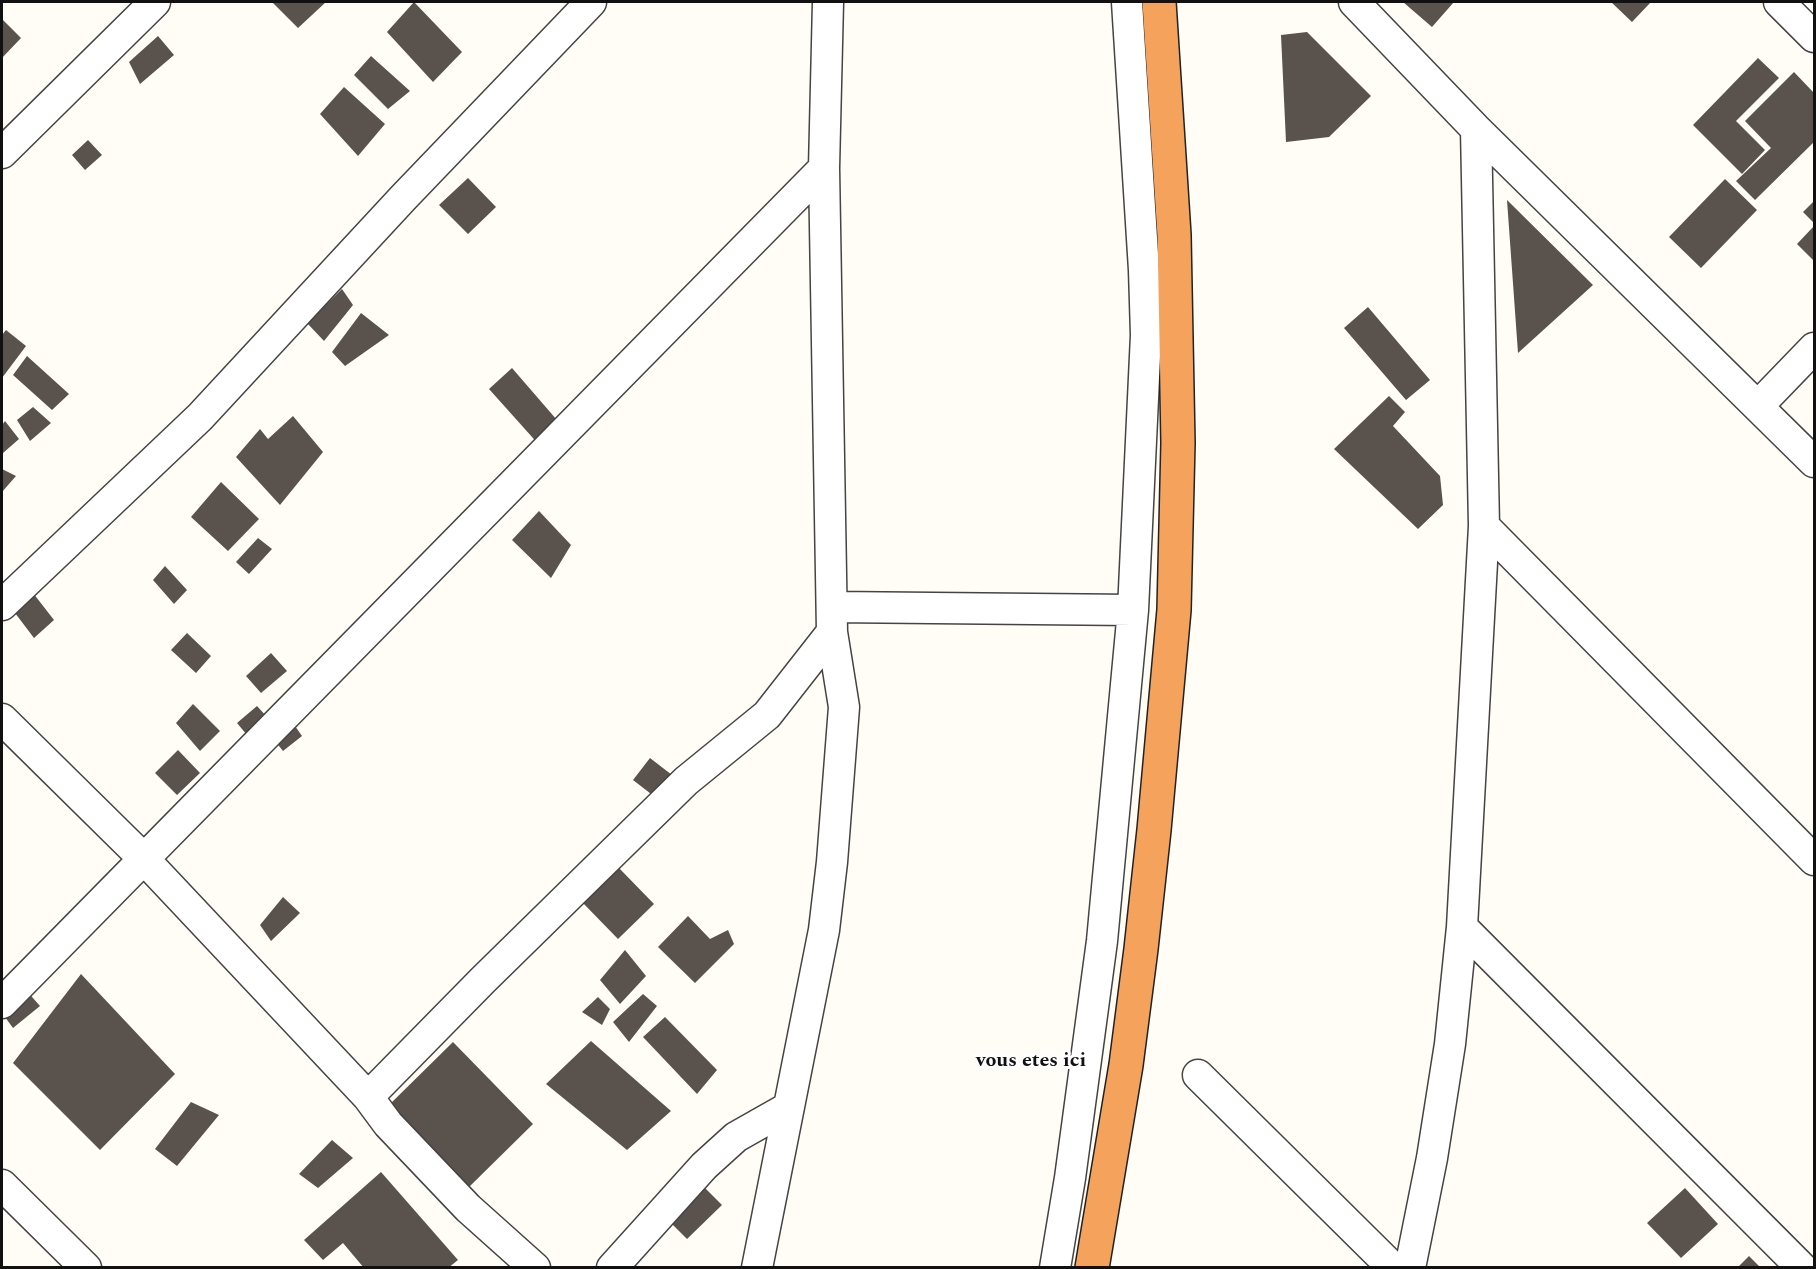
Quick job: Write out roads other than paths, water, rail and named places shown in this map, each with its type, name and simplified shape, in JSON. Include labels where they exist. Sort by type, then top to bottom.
[{"type":"highway","points":[[1092,1268],[1126,1065],[1141,949],[1174,610],[1178,443],[1174,235],[1159,2]]},
{"type":"street","points":[[2,153],[155,2]]},
{"type":"street","points":[[2,605],[200,417],[403,198],[591,2]]},
{"type":"street","points":[[757,1268],[824,930],[832,862],[844,707],[833,620],[824,168],[828,2]]},
{"type":"street","points":[[1055,1268],[1070,1178],[1101,941],[1133,610],[1146,335],[1127,2]]},
{"type":"street","points":[[1354,2],[1476,129],[1815,462]]},
{"type":"street","points":[[1779,2],[1815,37]]},
{"type":"street","points":[[1410,1268],[1432,1158],[1450,1044],[1461,927],[1484,526],[1476,129]]},
{"type":"street","points":[[2,1003],[824,168]]},
{"type":"street","points":[[1758,406],[1815,348]]},
{"type":"street","points":[[1484,526],[1815,860]]},
{"type":"street","points":[[833,620],[1133,610]]},
{"type":"street","points":[[368,1097],[483,980],[686,781],[767,715],[833,620]]},
{"type":"street","points":[[2,719],[143,858],[368,1097],[388,1124],[468,1208],[535,1268]]},
{"type":"street","points":[[1461,927],[1802,1268]]},
{"type":"street","points":[[1198,1076],[1393,1268]]},
{"type":"street","points":[[612,1268],[712,1159],[736,1137],[789,1107]]},
{"type":"street","points":[[2,1185],[86,1268]]},
{"type":"district","name":"vous etes ici","points":[[1031,1062]]}]
